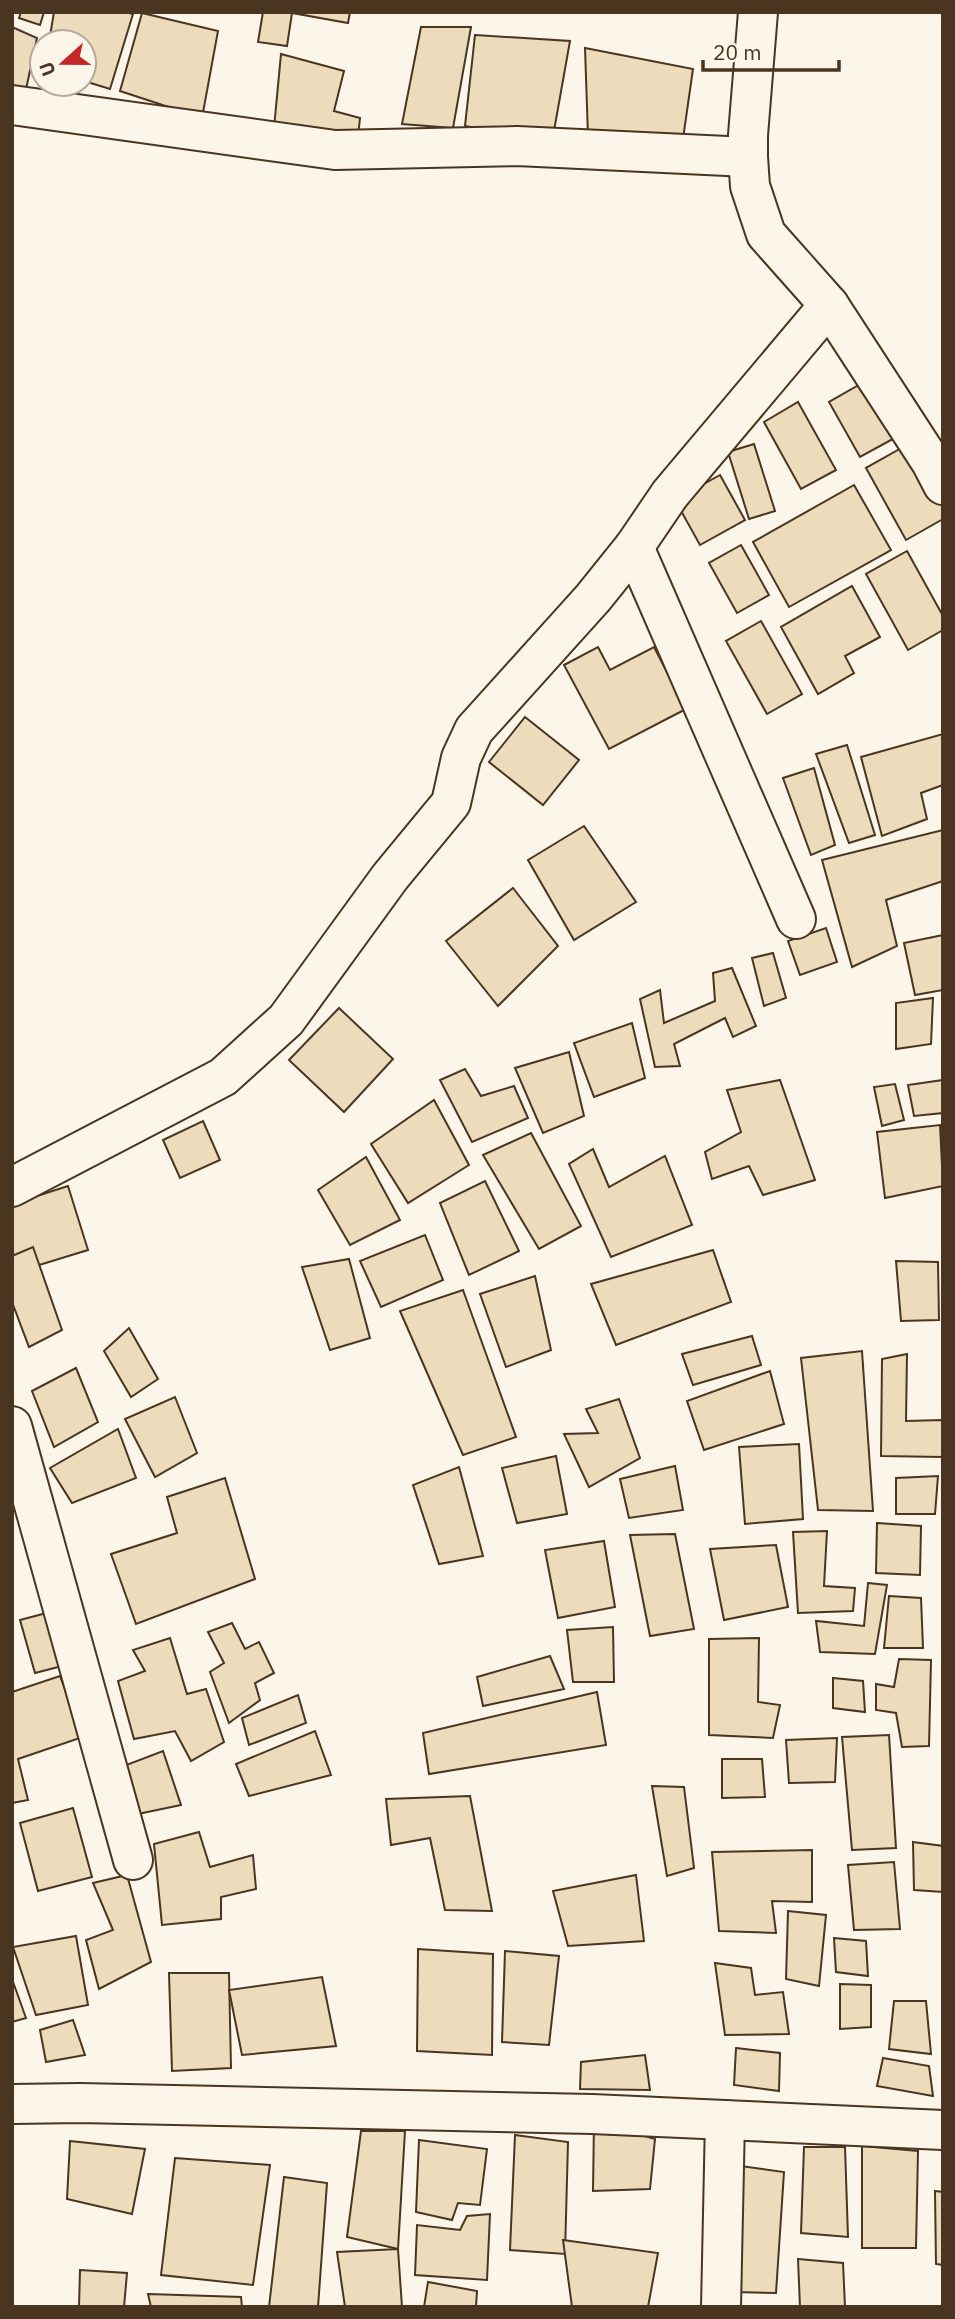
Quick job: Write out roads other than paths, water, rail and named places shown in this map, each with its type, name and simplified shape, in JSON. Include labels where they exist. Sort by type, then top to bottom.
[{"type":"street","points":[[758,12],[748,157],[750,186],[766,234],[829,305],[939,468]]},
{"type":"street","points":[[12,105],[335,150],[517,146],[748,157]]},
{"type":"street","points":[[12,1187],[223,1077],[286,1020],[390,877],[451,803],[461,758],[474,730],[593,598],[634,547],[670,494],[829,305]]},
{"type":"street","points":[[634,547],[796,919]]},
{"type":"street","points":[[12,1426],[133,1860]]},
{"type":"street","points":[[12,2104],[453,2111],[943,2130]]},
{"type":"street","points":[[721,2307],[725,2120]]}]
